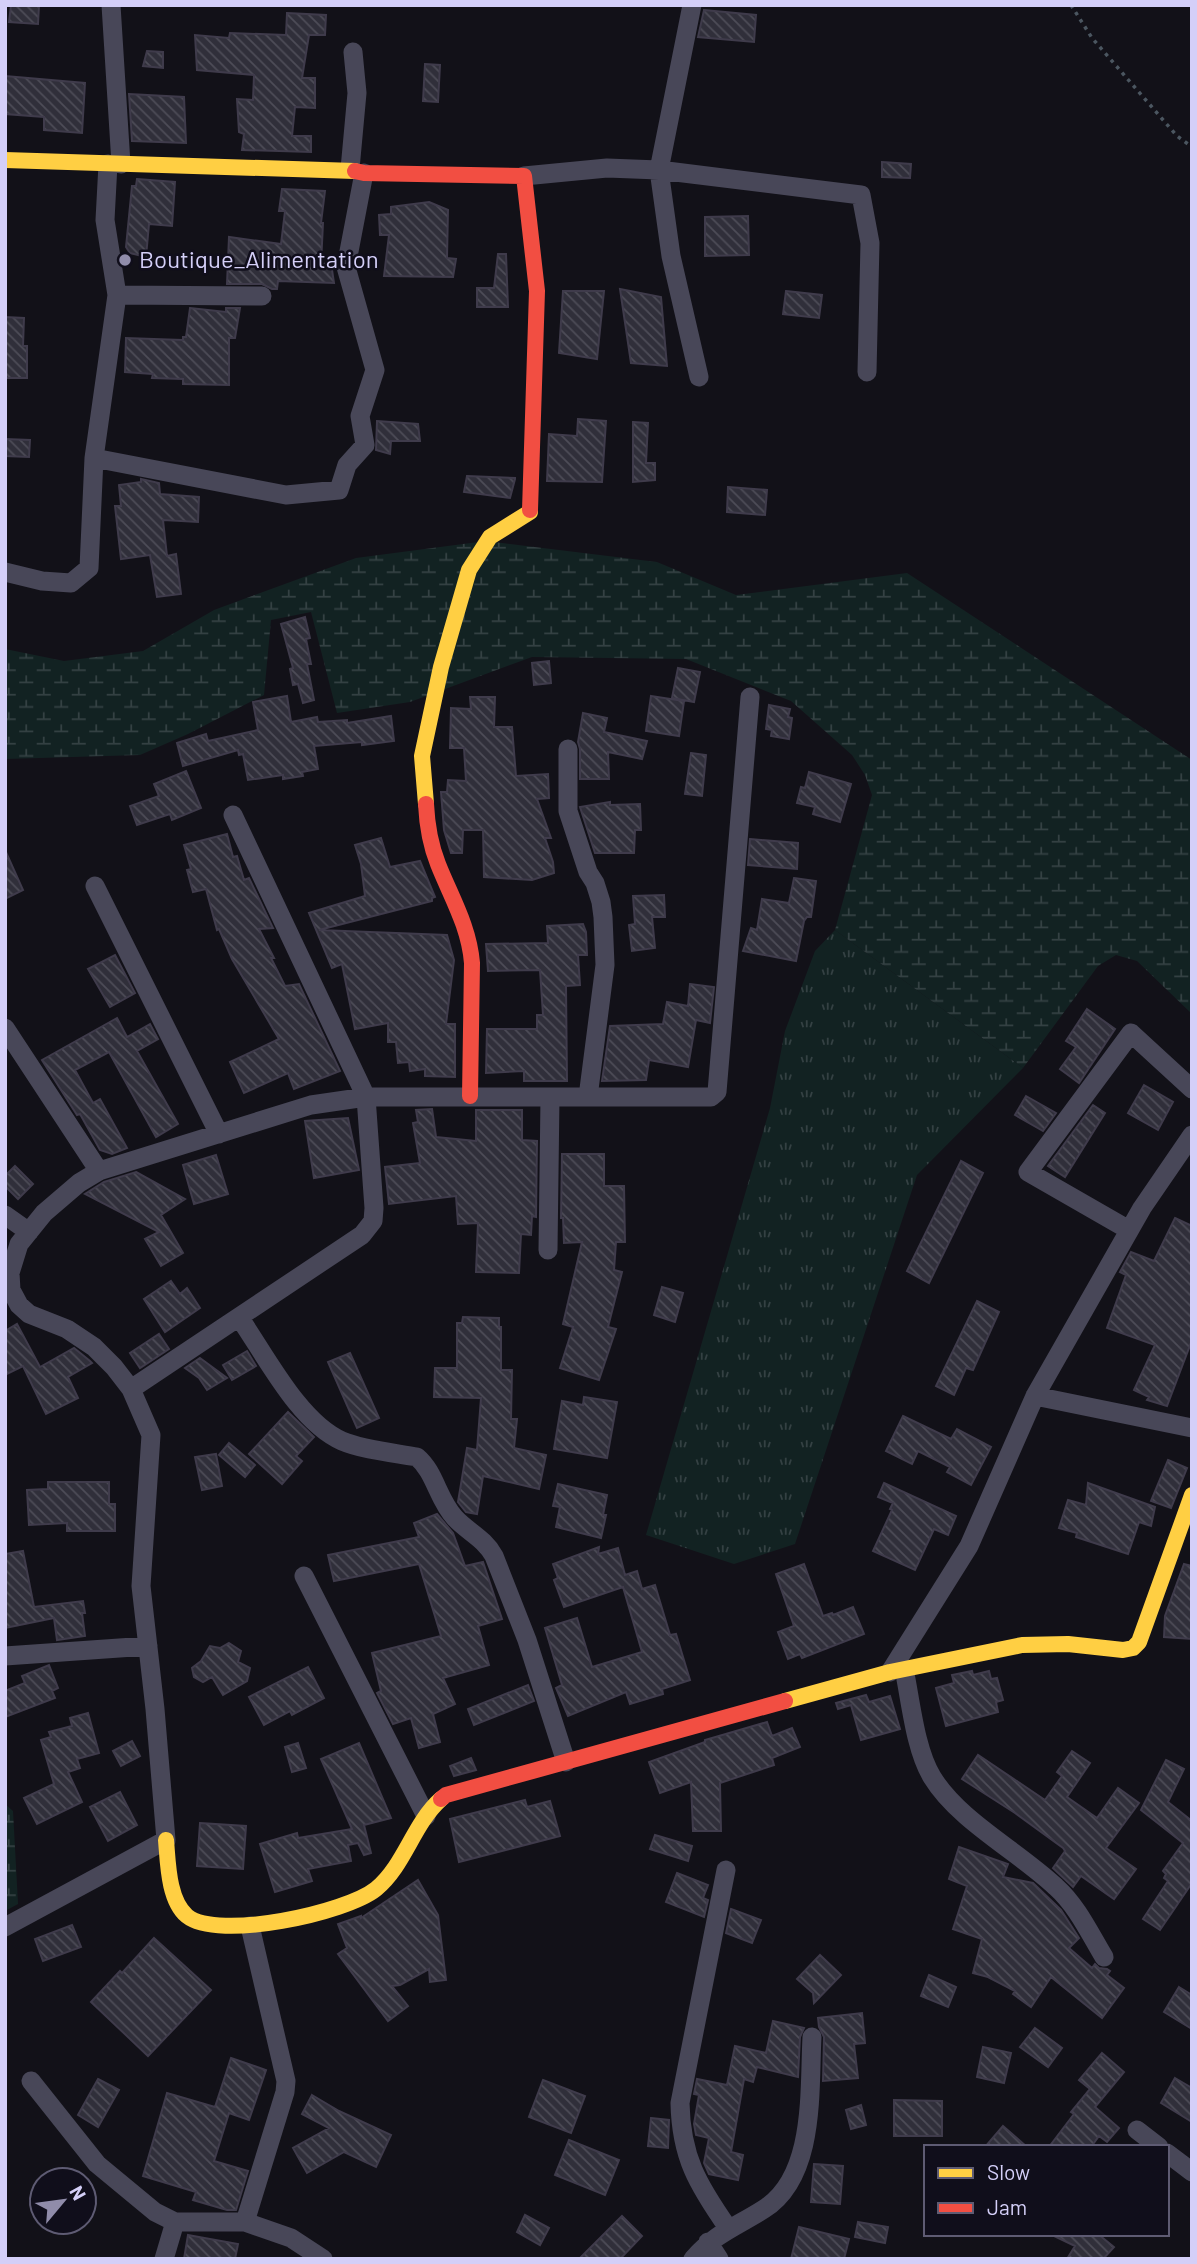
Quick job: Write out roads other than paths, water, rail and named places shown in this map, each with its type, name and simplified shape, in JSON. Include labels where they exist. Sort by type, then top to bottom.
[{"type":"street","points":[[5,572],[42,581],[71,583],[89,568],[94,458],[117,295],[104,220],[114,164],[111,5]]},
{"type":"street","points":[[692,5],[659,170],[671,256],[699,377]]},
{"type":"street","points":[[94,458],[286,495],[339,490],[347,465],[365,445],[359,416],[374,370],[346,267],[357,171],[357,93],[353,52]]},
{"type":"street","points":[[5,160],[524,176],[607,168],[659,170],[862,195],[870,243],[867,372]]},
{"type":"street","points":[[470,1097],[470,942],[428,833],[422,756],[441,667],[469,570],[490,537],[530,512],[537,291],[524,176]]},
{"type":"street","points":[[117,295],[262,296]]},
{"type":"street","points":[[750,697],[717,1092],[711,1097],[366,1097],[311,1105],[99,1171],[79,1183],[44,1213],[19,1244],[10,1273],[11,1290],[19,1305],[29,1314],[67,1329],[94,1346],[131,1389],[151,1435],[141,1586],[168,1869],[179,1907],[188,1918],[201,1923],[250,1926],[303,1916],[358,1900],[379,1886],[395,1869],[426,1816],[446,1795],[897,1670],[1022,1645],[1068,1644],[1122,1650],[1133,1648],[1139,1642],[1192,1495]]},
{"type":"street","points":[[568,749],[568,811],[588,872],[595,883],[604,917],[605,965],[588,1097]]},
{"type":"street","points":[[131,1389],[362,1235],[370,1227],[374,1208],[366,1097],[233,815]]},
{"type":"street","points":[[96,886],[219,1134]]},
{"type":"street","points":[[5,1028],[99,1171]]},
{"type":"street","points":[[1129,1230],[1028,1172],[1131,1033],[1192,1089]]},
{"type":"street","points":[[548,1250],[550,1097]]},
{"type":"street","points":[[1104,1957],[1076,1909],[1056,1887],[948,1800],[930,1774],[897,1670],[969,1546],[1035,1396],[1129,1230],[1192,1135]]},
{"type":"street","points":[[5,1215],[29,1232]]},
{"type":"street","points":[[239,1317],[305,1414],[325,1432],[345,1443],[417,1457],[424,1463],[444,1503],[455,1518],[487,1544],[527,1640],[566,1762]]},
{"type":"street","points":[[1035,1396],[1192,1428]]},
{"type":"street","points":[[304,1577],[426,1816]]},
{"type":"street","points":[[5,1656],[148,1646]]},
{"type":"street","points":[[5,1927],[166,1840]]},
{"type":"street","points":[[726,1870],[680,2103],[681,2132],[688,2160],[706,2196],[728,2228]]},
{"type":"street","points":[[245,2222],[285,2092],[286,2081],[250,1926]]},
{"type":"street","points":[[693,2259],[708,2242],[765,2208],[781,2195],[797,2167],[807,2132],[812,2037]]},
{"type":"street","points":[[31,2081],[97,2164],[155,2212],[175,2222],[245,2222],[290,2238],[323,2259]]},
{"type":"street","points":[[1136,2130],[1156,2145]]},
{"type":"street","points":[[1169,2155],[1192,2172]]},
{"type":"street","points":[[164,2259],[175,2222]]},
{"type":"street","points":[[708,2242],[719,2259]]},
{"type":"place","name":"Boutique_Alimentation","points":[[125,260]]}]
